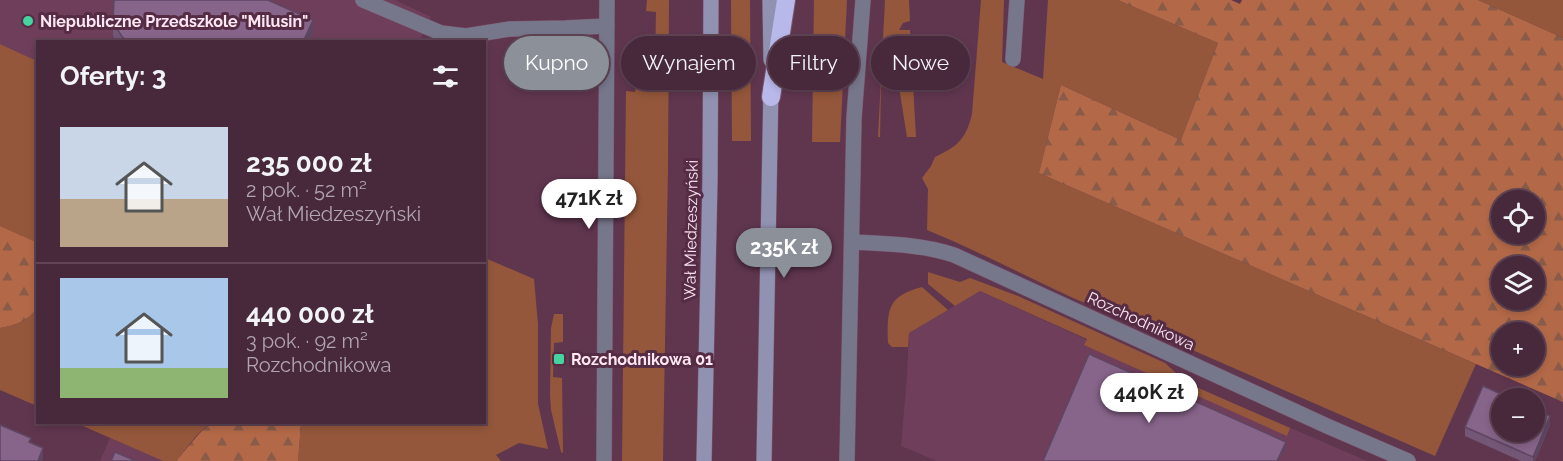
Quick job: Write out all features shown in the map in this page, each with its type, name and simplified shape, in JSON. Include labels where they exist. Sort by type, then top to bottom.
[{"type":"highway","points":[[771,97],[786,0]]},
{"type":"main road","name":"Wał Miedzeszyński","points":[[705,461],[711,0]]},
{"type":"main road","points":[[765,461],[771,97],[770,0]]},
{"type":"street","points":[[363,0],[441,33],[466,36],[510,29],[607,26]]},
{"type":"street","points":[[604,461],[607,0]]},
{"type":"street","points":[[847,461],[854,118],[863,0]]},
{"type":"street","points":[[1013,59],[1017,0]]},
{"type":"street","name":"Rozchodnikowa","points":[[852,242],[917,246],[954,255],[1408,461]]},
{"type":"shaded area","points":[[0,0],[395,0],[431,17],[420,40],[36,40],[36,61],[0,44]]},
{"type":"shaded area","points":[[647,0],[669,0],[669,36],[656,36],[656,12],[646,11]]},
{"type":"shaded area","points":[[731,0],[750,0],[750,36],[731,36]]},
{"type":"shaded area","points":[[814,0],[847,0],[845,36],[813,36]]},
{"type":"shaded area","points":[[885,0],[909,0],[910,21],[903,23],[899,30],[910,30],[910,36],[883,36]]},
{"type":"shaded area","points":[[981,0],[1004,0],[1002,62],[1043,79],[1048,0],[1118,0],[1218,43],[1181,140],[1061,85],[1039,173],[1476,364],[1435,456],[1071,297],[927,230],[928,189],[922,178],[935,157],[950,149],[964,136],[972,114]]},
{"type":"shaded area","points":[[1478,0],[1563,0],[1563,38]]},
{"type":"shaded area","points":[[0,44],[36,61],[36,243],[0,226]]},
{"type":"shaded area","points":[[635,90],[668,90],[663,461],[622,461],[626,91],[635,92]]},
{"type":"shaded area","points":[[732,90],[751,90],[751,141],[732,141]]},
{"type":"shaded area","points":[[813,90],[843,90],[840,142],[812,142]]},
{"type":"shaded area","points":[[880,90],[881,90],[880,137],[878,137]]},
{"type":"shaded area","points":[[899,90],[913,90],[916,137],[907,137]]},
{"type":"shaded area","points":[[486,258],[534,279],[538,324],[538,404],[548,449],[519,443],[496,455],[501,461],[298,461],[301,424],[486,424]]},
{"type":"shaded area","points":[[928,272],[960,282],[970,278],[1018,296],[1165,363],[1187,383],[1290,428],[1287,436],[1084,345],[1087,339],[980,291],[955,306],[928,284]]},
{"type":"shaded area","points":[[922,287],[948,310],[909,333],[908,347],[892,347],[888,343],[888,322],[892,306],[902,295]]},
{"type":"shaded area","points":[[980,291],[1087,340],[1367,461],[937,461],[901,446],[909,333]]},
{"type":"shaded area","points":[[36,309],[36,406],[0,390],[0,328],[21,322]]},
{"type":"shaded area","points":[[554,314],[563,314],[563,342],[554,343],[553,377],[562,378],[563,453],[551,410],[550,395],[551,328]]},
{"type":"shaded area","points":[[78,424],[209,424],[176,461],[163,461]]},
{"type":"shaded area","points":[[110,438],[163,461],[100,461]]},
{"type":"green space","points":[[1118,0],[1231,0],[1240,4],[1242,0],[1478,0],[1563,38],[1563,402],[1545,394],[1545,388],[1531,388],[1504,376],[1545,376],[1545,322],[1491,322],[1491,371],[1039,173],[1061,85],[1181,140],[1218,43]]},
{"type":"green space","points":[[0,226],[36,242],[36,309],[21,322],[0,328]]},
{"type":"green space","points":[[209,424],[301,424],[298,461],[176,461]]},
{"type":"building","points":[[114,0],[268,0],[313,20],[304,40],[128,40],[123,38],[113,23]]},
{"type":"building","points":[[1089,354],[1286,442],[1277,461],[1043,461]]},
{"type":"building","points":[[1483,386],[1491,390],[1491,438],[1465,427]]},
{"type":"building","points":[[1545,414],[1550,416],[1545,428]]},
{"type":"building","points":[[0,425],[31,438],[29,442],[43,448],[38,461],[0,461]]},
{"type":"building","points":[[1499,442],[1539,442],[1533,457]]},
{"type":"building","points":[[115,452],[136,461],[111,461]]},
{"type":"place","name":"Niepubliczne Przedszkole \"Milusin\"","points":[[28,21]]},
{"type":"place","name":"Rozchodnikowa 01","points":[[559,359]]}]
